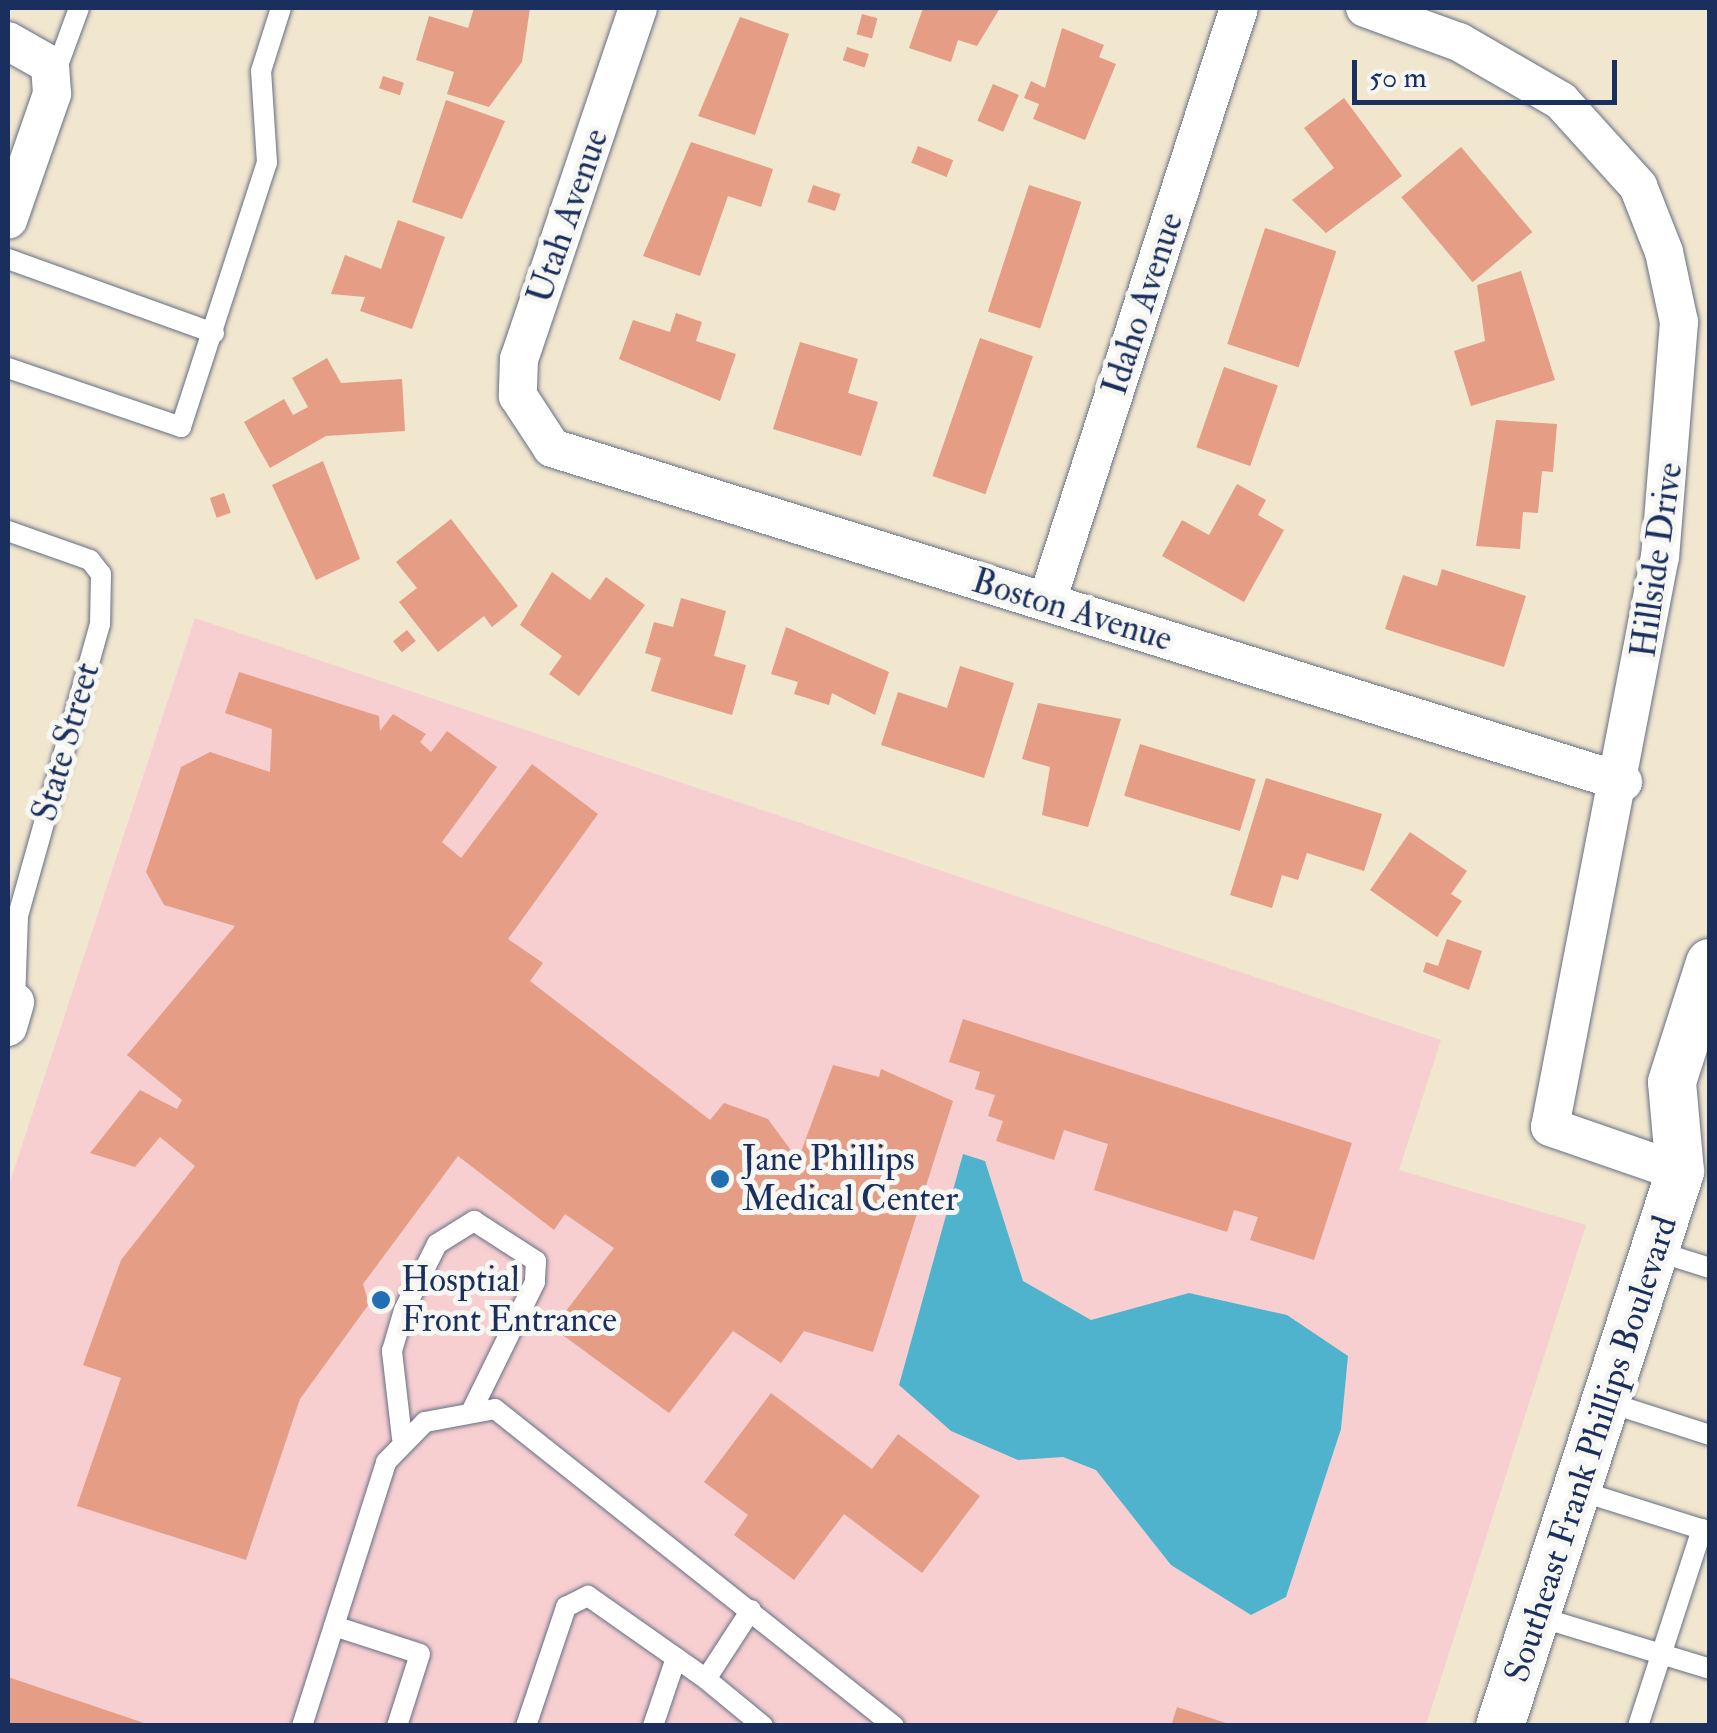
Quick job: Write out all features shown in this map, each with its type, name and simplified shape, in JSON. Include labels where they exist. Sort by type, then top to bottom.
[{"type":"street","name":"Utah Avenue","points":[[530,425],[518,396],[519,359],[638,8]]},
{"type":"street","name":"Idaho Avenue","points":[[1047,601],[1239,8]]},
{"type":"street","name":"Hillside Drive","points":[[1365,8],[1458,42],[1561,101],[1638,186],[1664,252],[1679,322],[1674,446],[1623,782],[1550,1127],[1695,1157]]},
{"type":"street","points":[[8,41],[50,65],[52,83],[21,138],[8,220]]},
{"type":"street","name":"Boston Avenue","points":[[530,425],[578,460],[1047,601],[1623,782]]},
{"type":"street","name":"Southeast Frank Phillips Boulevard","points":[[1500,1726],[1656,1251],[1695,1157],[1672,1082],[1710,963]]},
{"type":"lane","points":[[52,83],[79,8]]},
{"type":"lane","points":[[8,368],[182,427],[267,163],[260,71],[280,8]]},
{"type":"lane","points":[[8,259],[214,333]]},
{"type":"lane","name":"State Street","points":[[8,532],[90,560],[102,574],[96,638],[18,916],[10,1010]]},
{"type":"lane","points":[[302,1726],[402,1438],[392,1352],[404,1310],[438,1244],[474,1222],[536,1261],[536,1282],[472,1410]]},
{"type":"lane","points":[[1656,1251],[1710,1268]]},
{"type":"lane","points":[[1607,1402],[1710,1435]]},
{"type":"lane","points":[[402,1438],[472,1410],[496,1410],[894,1726]]},
{"type":"lane","points":[[1578,1490],[1706,1530],[1638,1726]]},
{"type":"lane","points":[[526,1726],[566,1607],[588,1596],[706,1679],[762,1726]]},
{"type":"lane","points":[[706,1679],[752,1610]]},
{"type":"lane","points":[[1536,1616],[1710,1669]]},
{"type":"lane","points":[[334,1626],[420,1654],[397,1726]]},
{"type":"lane","points":[[653,1726],[676,1658]]},
{"type":"shaded area","name":"Jane Phillips Medical Center","points":[[195,618],[1441,1040],[1399,1170],[1586,1225],[1426,1725],[8,1726],[8,1188]]},
{"type":"water","points":[[963,1154],[985,1161],[1023,1281],[1091,1320],[1189,1293],[1287,1315],[1348,1356],[1341,1429],[1286,1597],[1251,1615],[1171,1565],[1096,1470],[1063,1457],[1018,1460],[951,1431],[899,1385]]},
{"type":"building","points":[[474,8],[530,8],[522,62],[489,107],[447,94],[454,72],[416,60],[429,16],[468,28]]},
{"type":"building","points":[[923,8],[1000,8],[977,46],[958,40],[951,62],[909,48]]},
{"type":"building","points":[[862,14],[877,18],[872,38],[857,34]]},
{"type":"building","points":[[740,17],[789,34],[755,135],[698,116]]},
{"type":"building","points":[[1062,28],[1104,45],[1099,57],[1116,64],[1085,140],[1033,119],[1039,104],[1024,98],[1031,81],[1045,88]]},
{"type":"building","points":[[847,47],[869,54],[865,67],[843,60]]},
{"type":"building","points":[[383,76],[404,83],[400,95],[379,88]]},
{"type":"building","points":[[993,84],[1019,95],[1003,132],[977,121]]},
{"type":"building","points":[[1344,98],[1402,176],[1326,233],[1292,200],[1334,168],[1304,128]]},
{"type":"building","points":[[446,100],[505,121],[462,219],[412,202]]},
{"type":"building","points":[[691,142],[773,169],[761,207],[728,196],[700,276],[643,256]]},
{"type":"building","points":[[918,146],[953,160],[946,177],[911,163]]},
{"type":"building","points":[[1461,147],[1532,232],[1473,282],[1401,197]]},
{"type":"building","points":[[813,185],[841,194],[835,211],[807,202]]},
{"type":"building","points":[[1029,185],[1081,202],[1040,328],[988,311]]},
{"type":"building","points":[[398,220],[445,237],[412,329],[360,311],[365,297],[331,294],[345,255],[381,269]]},
{"type":"building","points":[[1265,228],[1336,251],[1299,367],[1227,344]]},
{"type":"building","points":[[1521,271],[1555,380],[1471,406],[1454,351],[1485,341],[1477,285]]},
{"type":"building","points":[[676,313],[702,322],[696,341],[736,354],[720,401],[619,359],[633,320],[670,332]]},
{"type":"building","points":[[980,338],[1033,356],[985,494],[932,476]]},
{"type":"building","points":[[800,342],[858,359],[848,393],[878,402],[861,456],[773,429]]},
{"type":"building","points":[[327,358],[341,383],[402,379],[405,431],[326,436],[270,468],[244,422],[284,399],[293,415],[308,407],[292,378]]},
{"type":"building","points":[[1224,367],[1278,386],[1250,466],[1196,447]]},
{"type":"building","points":[[1496,420],[1557,424],[1553,472],[1542,471],[1538,513],[1523,512],[1520,549],[1476,546]]},
{"type":"building","points":[[323,461],[360,559],[316,580],[272,485]]},
{"type":"building","points":[[1237,484],[1266,500],[1258,515],[1284,530],[1244,602],[1162,556],[1182,520],[1209,535]]},
{"type":"building","points":[[224,493],[231,513],[217,518],[210,498]]},
{"type":"building","points":[[451,519],[518,606],[492,627],[484,616],[438,652],[399,602],[417,588],[396,562]]},
{"type":"building","points":[[1442,569],[1526,596],[1504,667],[1385,629],[1403,575],[1437,586]]},
{"type":"building","points":[[552,572],[590,600],[606,577],[645,605],[579,696],[549,674],[562,656],[520,625]]},
{"type":"building","points":[[681,598],[726,611],[714,656],[746,665],[732,715],[651,691],[661,658],[645,653],[654,622],[673,627]]},
{"type":"building","points":[[786,627],[889,672],[875,715],[832,693],[829,705],[794,694],[798,682],[771,674]]},
{"type":"building","points":[[407,630],[416,641],[402,652],[393,641]]},
{"type":"building","points":[[960,666],[1014,683],[984,778],[881,745],[898,692],[947,708]]},
{"type":"building","points":[[239,672],[379,716],[380,731],[393,714],[426,734],[420,742],[431,752],[447,731],[497,767],[442,842],[461,858],[532,764],[598,814],[508,939],[543,963],[530,981],[710,1120],[724,1103],[768,1119],[798,1160],[833,1065],[879,1077],[881,1069],[953,1101],[873,1352],[804,1331],[781,1363],[733,1331],[669,1413],[553,1328],[614,1248],[565,1214],[554,1230],[458,1156],[363,1284],[369,1304],[300,1399],[246,1560],[77,1506],[121,1378],[83,1365],[121,1260],[195,1166],[160,1137],[135,1167],[90,1153],[140,1090],[177,1109],[182,1100],[127,1055],[235,926],[164,905],[146,872],[181,767],[210,752],[270,772],[272,729],[225,713]]},
{"type":"building","points":[[1038,703],[1121,719],[1088,827],[1042,815],[1050,767],[1022,759]]},
{"type":"building","points":[[1140,744],[1256,779],[1240,831],[1124,796]]},
{"type":"building","points":[[1266,778],[1382,814],[1364,871],[1307,853],[1298,880],[1282,875],[1272,908],[1230,895]]},
{"type":"building","points":[[1410,832],[1467,871],[1451,894],[1462,901],[1437,937],[1370,890]]},
{"type":"building","points":[[1447,939],[1482,951],[1469,990],[1423,972],[1426,962],[1438,966]]},
{"type":"building","points":[[963,1019],[1352,1143],[1314,1260],[1250,1240],[1258,1217],[1234,1210],[1227,1232],[1094,1190],[1108,1144],[1064,1130],[1054,1160],[996,1141],[1003,1121],[988,1116],[995,1095],[975,1089],[980,1072],[949,1062]]},
{"type":"building","points":[[771,1393],[872,1469],[898,1434],[980,1496],[922,1573],[844,1514],[794,1580],[734,1535],[748,1515],[704,1482]]},
{"type":"building","points":[[8,1677],[150,1725],[150,1726],[8,1726]]},
{"type":"building","points":[[1177,1707],[1232,1725],[1232,1726],[1171,1726]]},
{"type":"place","name":"Jane Phillips Medical Center","points":[[720,1179]]},
{"type":"place","name":"Hosptial Front Entrance","points":[[381,1300]]}]
